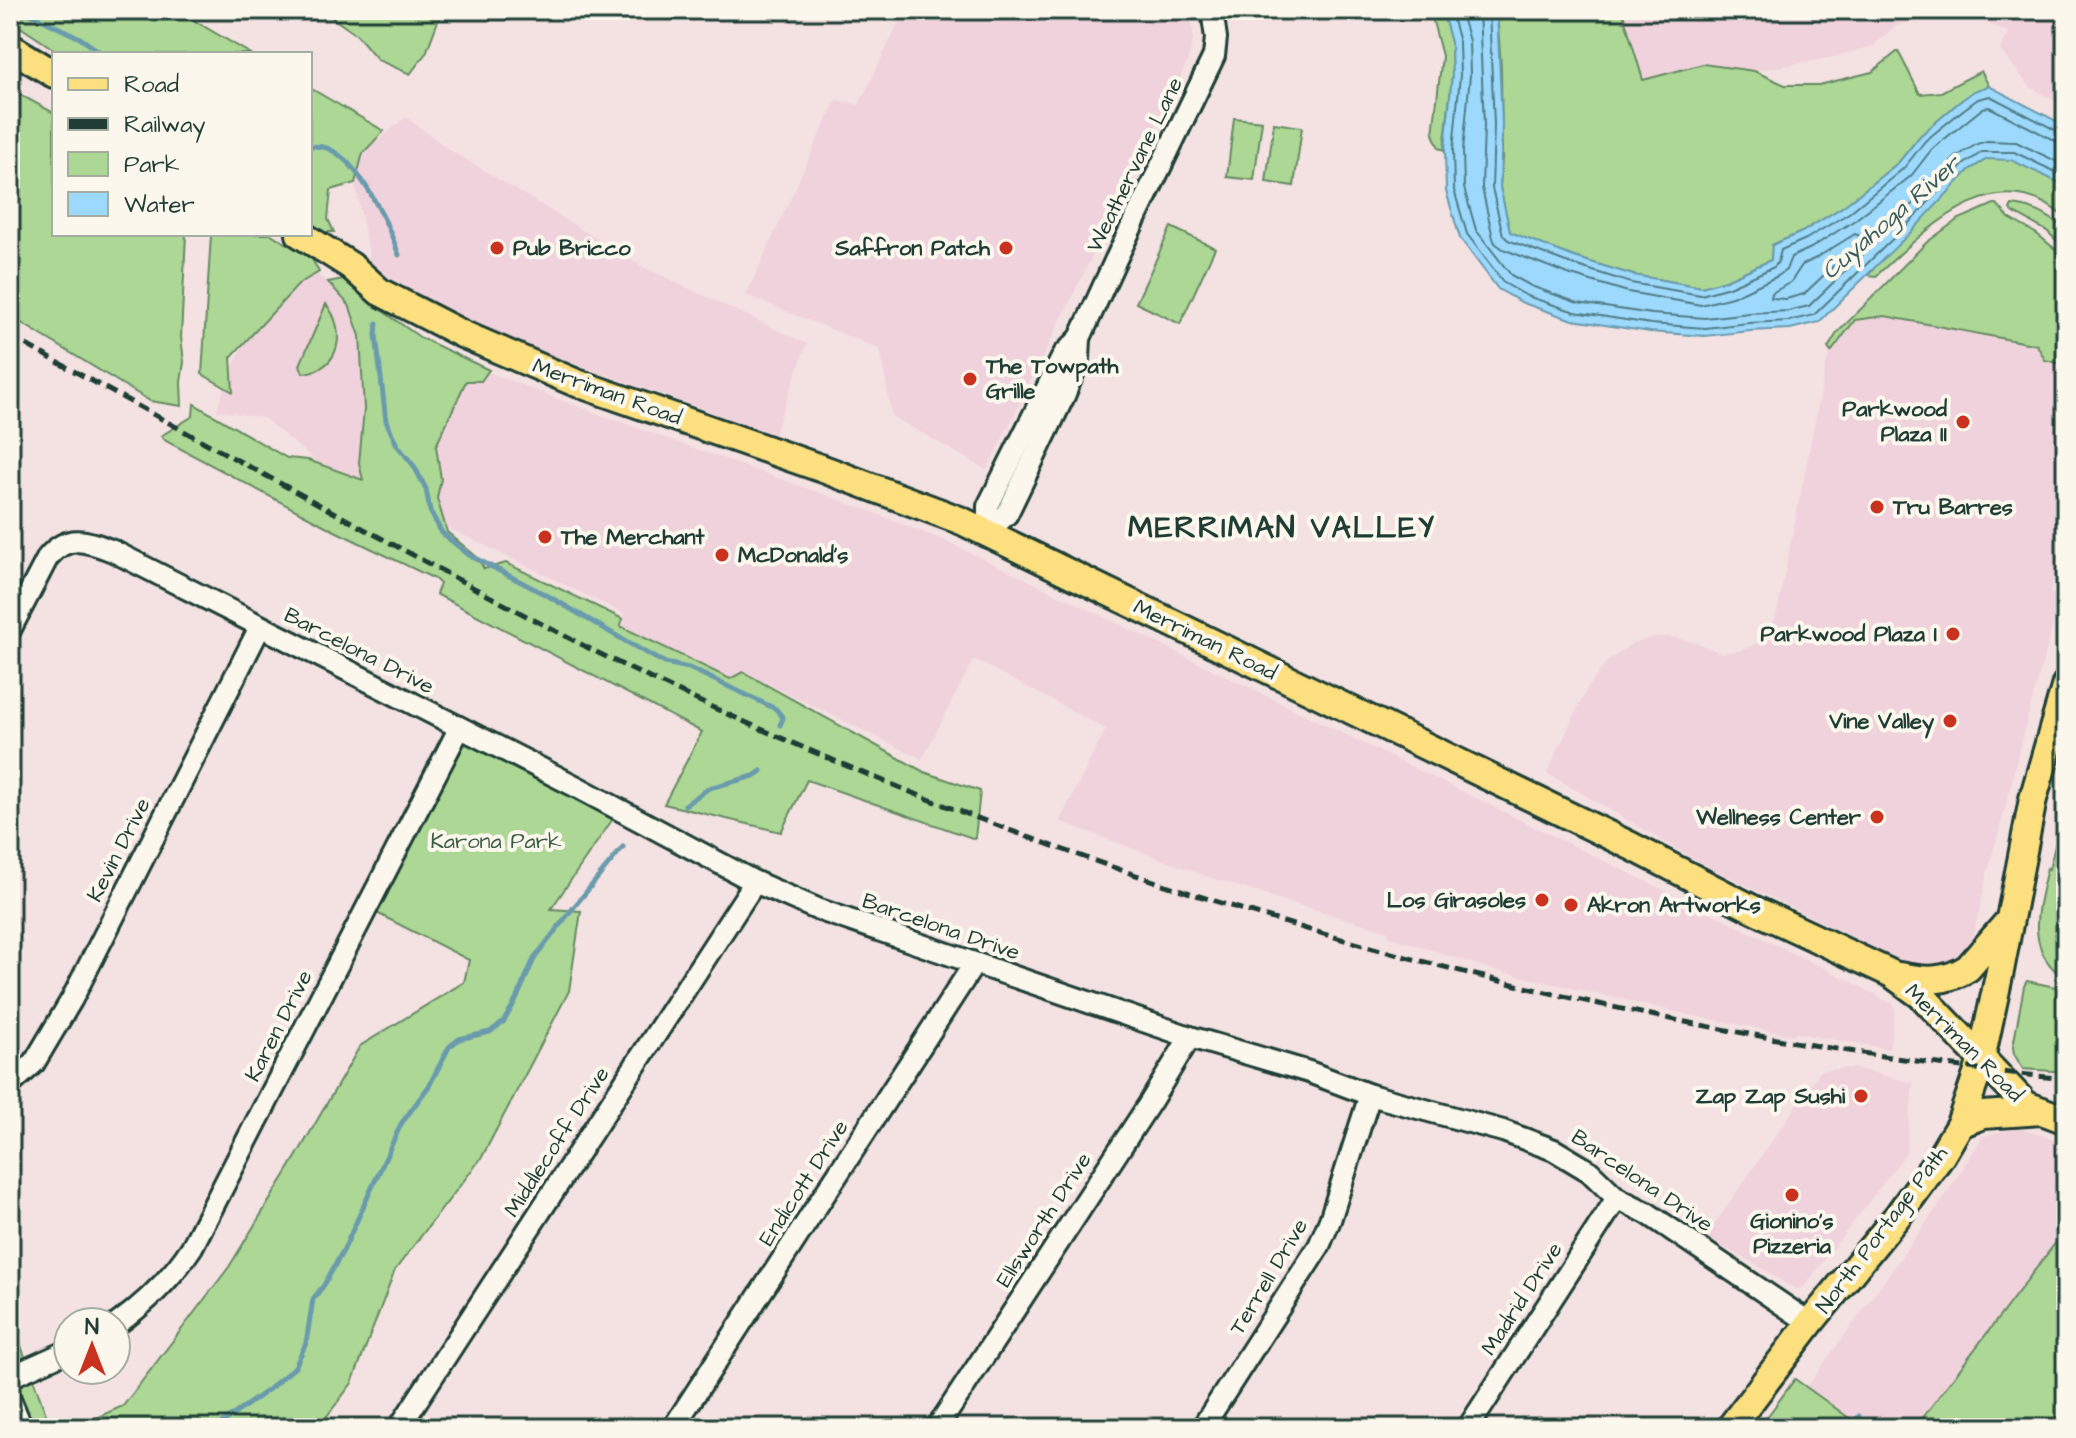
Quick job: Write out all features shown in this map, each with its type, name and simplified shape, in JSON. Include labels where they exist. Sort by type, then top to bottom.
[{"type":"main road","points":[[10,47],[52,73]]},
{"type":"main road","name":"Merriman Road","points":[[303,236],[351,266],[380,292],[496,350],[574,382],[913,502],[988,532],[1095,587],[1631,846],[1751,908],[1892,974],[1922,996],[2026,1105],[2054,1116]]},
{"type":"main road","name":"North Portage Path","points":[[1730,1428],[1899,1214],[1960,1124],[1981,1059],[2033,799],[2066,684]]},
{"type":"main road","points":[[1892,974],[1933,981],[1960,973],[2010,920]]},
{"type":"main road","points":[[1960,1124],[1983,1115],[2054,1116]]},
{"type":"street","name":"Weathervane Lane","points":[[988,532],[988,506],[1032,440],[1060,381],[1064,354],[1080,338],[1214,56],[1216,38],[1212,10]]},
{"type":"street","name":"Barcelona Drive","points":[[10,630],[56,547],[78,541],[91,542],[577,787],[755,882],[817,909],[1190,1037],[1309,1072],[1370,1095],[1503,1131],[1554,1150],[1589,1171],[1617,1198],[1647,1213],[1810,1323]]},
{"type":"street","name":"Kevin Drive","points":[[10,1085],[34,1063],[65,1012],[260,627]]},
{"type":"street","name":"Karen Drive","points":[[132,1313],[162,1286],[192,1247],[459,729]]},
{"type":"street","name":"Middlecoff Drive","points":[[399,1428],[755,882]]},
{"type":"street","name":"Endicott Drive","points":[[673,1428],[974,964]]},
{"type":"street","name":"Ellsworth Drive","points":[[937,1428],[1190,1037]]},
{"type":"street","name":"Terrell Drive","points":[[1202,1428],[1319,1246],[1370,1095]]},
{"type":"street","name":"Madrid Drive","points":[[1468,1428],[1617,1198]]},
{"type":"street","points":[[10,1377],[52,1358]]},
{"type":"street","points":[[10,1399],[22,1428]]},
{"type":"shaded area","points":[[905,10],[1187,10],[1193,29],[1187,63],[987,470],[892,416],[880,349],[746,295],[836,100],[859,105]]},
{"type":"shaded area","points":[[1622,10],[1955,10],[1895,26],[1873,46],[1829,58],[1754,71],[1703,64],[1643,80]]},
{"type":"shaded area","points":[[1959,10],[2066,10],[2066,107],[2030,87],[2000,50],[2009,33]]},
{"type":"shaded area","points":[[406,117],[450,150],[645,268],[807,344],[774,434],[558,358],[436,304],[370,266],[355,183],[363,153]]},
{"type":"shaded area","points":[[286,254],[407,336],[573,405],[945,541],[1850,981],[1894,1005],[1889,1049],[1797,1033],[1792,1035],[1685,1014],[1490,969],[1388,936],[1389,931],[1206,876],[1060,821],[1106,729],[974,659],[922,759],[744,672],[730,679],[620,625],[625,614],[322,466],[264,418],[217,410],[227,380]]},
{"type":"shaded area","points":[[1885,316],[2037,345],[2045,360],[2066,365],[2066,526],[2050,593],[2061,596],[2020,745],[1969,955],[1960,964],[1924,972],[1701,863],[1547,773],[1587,689],[1606,663],[1633,643],[1654,637],[1677,638],[1720,653],[1752,646],[1767,634],[1777,613],[1827,361],[1834,346],[1855,320]]},
{"type":"shaded area","points":[[1855,1068],[1913,1083],[1906,1153],[1803,1288],[1796,1289],[1705,1238],[1821,1070]]},
{"type":"shaded area","points":[[2019,1128],[2066,1144],[2066,1229],[1915,1428],[1863,1428],[1807,1387],[1944,1198],[1983,1136]]},
{"type":"green space","points":[[10,10],[176,10],[248,52],[58,52],[10,20]]},
{"type":"green space","points":[[321,10],[442,10],[426,53],[410,74],[378,60],[357,35]]},
{"type":"green space","points":[[1430,10],[1442,10],[1451,42],[1452,76],[1444,150],[1439,148],[1433,134],[1442,56]]},
{"type":"green space","points":[[1497,10],[1622,10],[1643,80],[1703,64],[1754,71],[1785,85],[1819,85],[1872,72],[1898,51],[1920,94],[1941,92],[1981,71],[1989,86],[1957,104],[1920,136],[1899,162],[1844,206],[1802,232],[1772,245],[1771,260],[1702,287],[1633,275],[1574,257],[1510,232],[1500,187],[1501,68]]},
{"type":"green space","points":[[10,89],[52,112],[52,236],[186,236],[181,337],[184,362],[182,406],[150,401],[10,316]]},
{"type":"green space","points":[[312,89],[384,131],[363,153],[355,183],[331,190],[328,219],[334,232],[318,232],[312,228]]},
{"type":"green space","points":[[1234,118],[1262,121],[1254,180],[1227,177]]},
{"type":"green space","points":[[1274,123],[1302,127],[1294,186],[1266,182]]},
{"type":"green space","points":[[1987,159],[2011,159],[2066,186],[2066,219],[2040,201],[2015,194],[1989,197],[1941,220],[1876,276],[1867,275],[1969,170]]},
{"type":"green space","points":[[1994,204],[2009,218],[2037,234],[2066,263],[2066,365],[2045,360],[2037,345],[1885,316],[1855,320],[1831,352],[1828,348],[1837,333],[1926,243],[1957,220]]},
{"type":"green space","points":[[2012,205],[2034,210],[2066,231],[2066,250],[2047,231],[2014,213],[2010,209]]},
{"type":"green space","points":[[1171,227],[1215,248],[1180,324],[1136,303]]},
{"type":"green space","points":[[211,236],[274,236],[312,259],[319,272],[300,283],[231,357],[233,392],[202,374]]},
{"type":"green space","points":[[343,279],[421,338],[489,370],[481,381],[466,381],[436,446],[441,479],[437,498],[447,532],[478,558],[484,569],[506,563],[623,619],[620,626],[730,679],[743,672],[924,772],[980,791],[975,839],[807,780],[781,832],[664,804],[702,732],[436,594],[440,584],[435,579],[335,531],[161,436],[193,416],[194,404],[287,458],[308,460],[363,480],[359,463],[364,409],[360,336],[349,305],[328,282]]},
{"type":"green space","points":[[326,304],[337,325],[337,347],[326,365],[303,373],[300,365]]},
{"type":"green space","name":"Karona Park","points":[[459,729],[619,810],[551,909],[581,911],[569,991],[482,1157],[395,1270],[352,1383],[318,1428],[73,1428],[123,1406],[229,1267],[360,1046],[464,982],[469,960],[367,908]]},
{"type":"green space","points":[[2066,804],[2066,979],[2052,968],[2044,955],[2037,928],[2047,868]]},
{"type":"green space","points":[[2027,981],[2066,991],[2066,1072],[2023,1069],[2014,1054]]},
{"type":"green space","points":[[2066,1229],[2066,1428],[1915,1428]]},
{"type":"green space","points":[[10,1322],[17,1335],[51,1428],[10,1428]]},
{"type":"green space","points":[[1795,1379],[1863,1428],[1759,1428]]},
{"type":"water","name":"Cuyahoga River","points":[[1442,10],[1497,10],[1502,124],[1500,187],[1510,232],[1574,257],[1633,275],[1702,287],[1771,260],[1772,245],[1802,232],[1844,206],[1899,162],[1920,136],[1957,104],[1974,91],[1989,86],[2066,126],[2066,186],[2011,160],[1987,159],[1969,170],[1819,322],[1790,329],[1705,336],[1650,332],[1573,320],[1523,303],[1498,289],[1460,238],[1446,191],[1445,150],[1452,76],[1451,42]]},
{"type":"waterway","points":[[22,10],[80,38],[100,52]]},
{"type":"waterway","points":[[312,146],[329,149],[340,156],[362,180],[388,227],[399,255]]},
{"type":"waterway","points":[[377,323],[386,421],[397,445],[414,466],[426,489],[430,511],[442,533],[469,555],[550,597],[646,653],[665,663],[689,668],[776,709],[783,718],[780,725]]},
{"type":"waterway","points":[[685,805],[709,788],[754,776],[761,771]]},
{"type":"waterway","points":[[215,1428],[295,1367],[306,1343],[313,1299],[344,1249],[401,1124],[429,1086],[449,1047],[459,1039],[490,1032],[504,1021],[534,959],[623,847]]},
{"type":"waterway","points":[[1852,1428],[1859,1416]]},
{"type":"railway","points":[[10,336],[598,653],[841,763],[1009,830],[1180,890],[1354,943],[1530,988],[1707,1026],[1886,1057],[2066,1079]]},
{"type":"place","name":"Pub Bricco","points":[[497,248]]},
{"type":"place","name":"Saffron Patch","points":[[1006,248]]},
{"type":"place","name":"The Towpath Grille","points":[[970,379]]},
{"type":"place","name":"Parkwood Plaza II","points":[[1963,422]]},
{"type":"place","name":"Tru Barres","points":[[1877,507]]},
{"type":"place","name":"The Merchant","points":[[545,537]]},
{"type":"place","name":"McDonald's","points":[[722,555]]},
{"type":"place","name":"Parkwood Plaza I","points":[[1953,634]]},
{"type":"place","name":"Vine Valley","points":[[1950,721]]},
{"type":"place","name":"Wellness Center","points":[[1877,817]]},
{"type":"place","name":"Los Girasoles","points":[[1542,900]]},
{"type":"place","name":"Akron Artworks","points":[[1571,905]]},
{"type":"place","name":"Zap Zap Sushi","points":[[1861,1096]]},
{"type":"place","name":"Gionino's Pizzeria","points":[[1792,1195]]},
{"type":"district","name":"MERRIMAN VALLEY","points":[[1282,528]]}]
